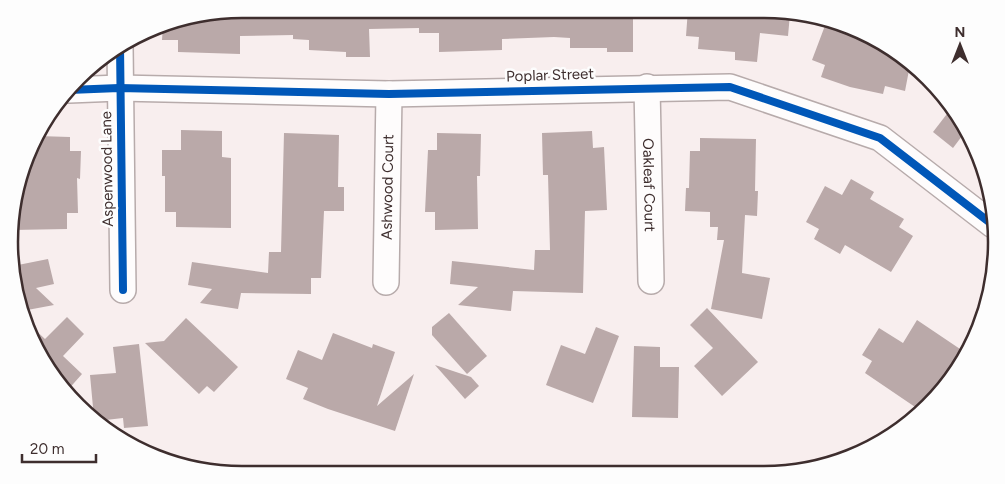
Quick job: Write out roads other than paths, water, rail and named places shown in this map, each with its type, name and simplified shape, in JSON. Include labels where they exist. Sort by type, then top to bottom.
[{"type":"street","name":"Aspenwood Lane","points":[[120,53],[123,290]]},
{"type":"street","name":"Poplar Street","points":[[77,90],[119,88],[389,94],[647,87],[730,87],[880,138],[986,220]]},
{"type":"street","name":"Oakleaf Court","points":[[647,87],[652,281]]},
{"type":"street","name":"Ashwood Court","points":[[386,282],[389,94]]}]
